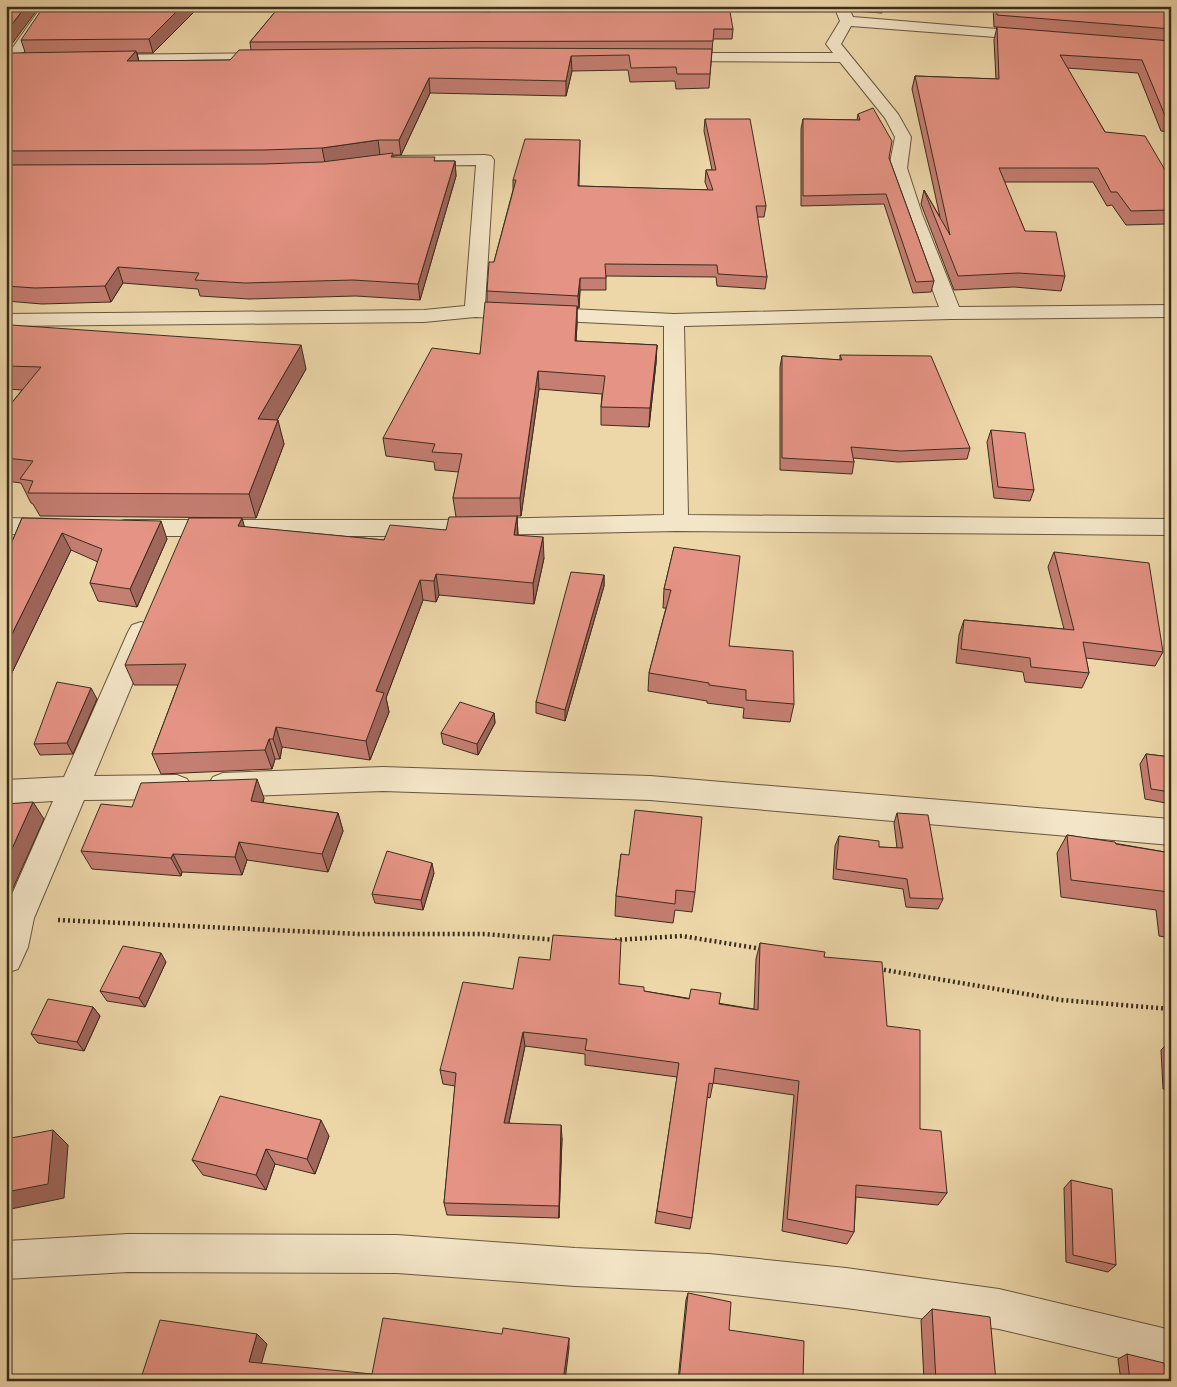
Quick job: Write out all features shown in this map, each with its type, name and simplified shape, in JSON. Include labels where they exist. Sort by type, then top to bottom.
[{"type":"street","points":[[8,63],[49,6]]},
{"type":"street","points":[[841,6],[847,22]]},
{"type":"street","points":[[847,22],[1050,37]]},
{"type":"street","points":[[847,22],[833,44],[892,117],[903,137],[898,168],[913,214],[952,313]]},
{"type":"street","points":[[654,57],[843,58]]},
{"type":"street","points":[[90,60],[288,58]]},
{"type":"street","points":[[8,63],[31,61]]},
{"type":"street","points":[[380,162],[485,160],[475,311]]},
{"type":"street","points":[[8,323],[424,316],[475,311],[674,320],[952,313],[1171,312]]},
{"type":"street","points":[[674,320],[676,523]]},
{"type":"street","points":[[106,528],[451,528],[676,523],[1171,526]]},
{"type":"street","points":[[6,526],[76,527]]},
{"type":"street","points":[[174,556],[186,529]]},
{"type":"street","points":[[6,958],[12,946],[12,918],[73,788],[151,610]]},
{"type":"street","points":[[6,792],[73,788],[154,788],[383,779],[650,788],[1171,832]]},
{"type":"street","points":[[6,1260],[128,1253],[397,1254],[575,1267],[708,1273],[846,1288],[999,1309],[1171,1350]]},
{"type":"path","points":[[12,918],[358,934],[485,934],[560,940]]},
{"type":"path","points":[[607,940],[682,936],[763,949]]},
{"type":"path","points":[[875,968],[940,981],[1061,1000],[1171,1009]]},
{"type":"building","points":[[6,6],[26,6],[6,32]]},
{"type":"building","points":[[44,6],[182,6],[149,39],[21,40]]},
{"type":"building","points":[[280,6],[410,6],[410,9],[490,12],[492,6],[729,6],[733,29],[714,29],[713,41],[250,42]]},
{"type":"building","points":[[996,6],[1171,6],[1171,29],[997,15]]},
{"type":"building","points":[[997,27],[1171,41],[1171,118],[1166,118],[1142,60],[1060,55],[1105,132],[1145,136],[1171,180],[1171,210],[1131,211],[1117,192],[1111,192],[1098,168],[999,168],[1025,231],[1056,232],[1065,276],[1018,273],[958,276],[924,190],[950,235],[915,76],[999,79]]},
{"type":"building","points":[[475,48],[712,49],[710,74],[677,74],[676,67],[631,68],[629,55],[571,56],[566,81],[429,78],[399,140],[378,140],[322,148],[264,150],[6,151],[6,58],[11,53],[136,51],[127,61],[230,60],[239,50]]},
{"type":"building","points":[[873,108],[892,141],[889,158],[934,281],[916,282],[886,194],[803,196],[803,119],[860,120],[858,114]]},
{"type":"building","points":[[705,119],[750,119],[766,206],[756,206],[767,277],[718,274],[717,265],[605,264],[606,278],[580,278],[578,296],[487,291],[489,262],[494,262],[516,180],[513,180],[525,139],[580,140],[578,186],[713,190],[706,170],[716,170]]},
{"type":"building","points":[[393,153],[391,157],[435,157],[434,161],[455,161],[418,284],[353,280],[245,283],[195,280],[199,273],[118,267],[105,286],[35,288],[6,286],[6,165],[264,164],[322,162]]},
{"type":"building","points":[[485,302],[577,306],[575,341],[657,345],[650,408],[601,407],[605,376],[538,371],[520,498],[453,498],[462,454],[432,452],[435,444],[383,438],[432,348],[480,354]]},
{"type":"building","points":[[11,325],[301,345],[258,419],[278,420],[249,494],[28,493],[33,481],[20,479],[33,461],[6,458],[6,410],[41,367],[6,366],[6,331]]},
{"type":"building","points":[[840,355],[931,356],[970,448],[901,451],[851,447],[854,462],[782,458],[782,356],[842,360]]},
{"type":"building","points":[[991,430],[1025,433],[1034,490],[998,487]]},
{"type":"building","points":[[517,516],[514,535],[543,537],[533,583],[436,574],[434,581],[420,580],[376,691],[384,693],[366,741],[276,727],[273,739],[269,739],[265,750],[152,754],[186,664],[125,665],[189,518],[242,518],[238,526],[384,540],[390,525],[446,530],[449,517]]},
{"type":"building","points":[[22,518],[161,521],[130,589],[90,583],[102,549],[62,533],[6,646],[6,556]]},
{"type":"building","points":[[674,547],[740,556],[729,646],[793,651],[794,704],[746,700],[746,690],[649,673],[671,590],[664,589]]},
{"type":"building","points":[[1054,552],[1149,563],[1163,652],[1083,642],[1089,673],[1031,667],[1030,658],[961,649],[964,620],[1074,630]]},
{"type":"building","points":[[571,572],[604,575],[565,710],[536,702]]},
{"type":"building","points":[[57,682],[91,688],[67,743],[34,744]]},
{"type":"building","points":[[460,702],[494,713],[477,744],[441,733]]},
{"type":"building","points":[[1146,754],[1171,757],[1171,792],[1151,789]]},
{"type":"building","points":[[257,779],[251,801],[338,813],[322,854],[239,842],[235,857],[173,854],[171,858],[81,851],[101,804],[132,807],[141,783]]},
{"type":"building","points":[[33,802],[6,862],[6,804]]},
{"type":"building","points":[[635,810],[702,817],[695,892],[676,890],[675,904],[616,896],[621,854],[629,855]]},
{"type":"building","points":[[897,813],[928,815],[943,899],[910,898],[907,879],[836,869],[839,836],[879,841],[879,847],[903,848]]},
{"type":"building","points":[[1067,835],[1171,853],[1171,912],[1169,892],[1071,880]]},
{"type":"building","points":[[387,851],[432,863],[421,900],[372,894]]},
{"type":"building","points":[[553,935],[621,940],[619,984],[644,987],[644,991],[689,999],[691,989],[721,993],[719,1004],[758,1010],[760,943],[825,952],[824,957],[882,962],[887,1026],[920,1030],[920,1129],[941,1131],[947,1193],[856,1185],[854,1232],[787,1219],[799,1081],[715,1068],[713,1084],[709,1083],[692,1218],[657,1211],[679,1063],[585,1050],[587,1039],[523,1032],[504,1123],[561,1125],[559,1206],[444,1203],[456,1073],[440,1070],[463,982],[513,989],[519,957],[550,960]]},
{"type":"building","points":[[123,946],[161,953],[139,998],[100,991]]},
{"type":"building","points":[[48,999],[93,1007],[77,1042],[31,1034]]},
{"type":"building","points":[[1169,1042],[1171,1042],[1171,1076]]},
{"type":"building","points":[[220,1096],[321,1120],[307,1159],[266,1149],[256,1175],[192,1160]]},
{"type":"building","points":[[53,1130],[48,1184],[6,1192],[6,1139]]},
{"type":"building","points":[[1071,1180],[1112,1189],[1116,1265],[1073,1255]]},
{"type":"building","points":[[688,1293],[731,1302],[729,1330],[804,1341],[803,1381],[679,1381]]},
{"type":"building","points":[[932,1309],[990,1317],[996,1381],[936,1381]]},
{"type":"building","points":[[383,1318],[502,1334],[503,1328],[569,1338],[563,1381],[140,1381],[160,1320],[257,1334],[249,1362],[372,1374]]},
{"type":"building","points":[[1127,1354],[1164,1363],[1167,1381],[1130,1381]]}]
